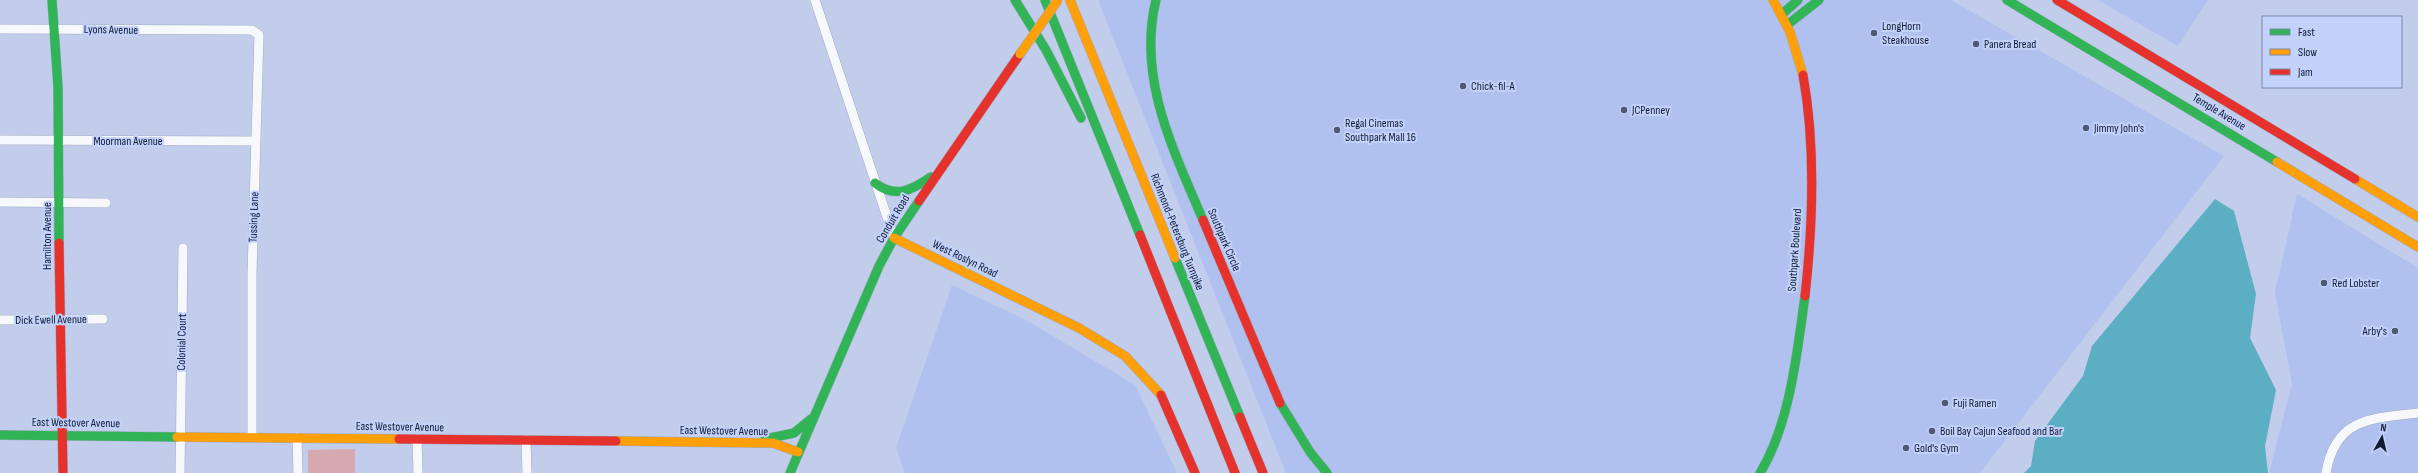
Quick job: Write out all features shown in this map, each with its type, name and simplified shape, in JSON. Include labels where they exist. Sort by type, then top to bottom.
[{"type":"main road","name":"Hamilton Avenue","points":[[52,0],[58,87],[59,320],[63,473]]},
{"type":"main road","points":[[1015,0],[1056,67],[1085,127]]},
{"type":"main road","points":[[1045,0],[1235,473]]},
{"type":"main road","name":"Conduit Road","points":[[790,473],[879,266],[894,238],[936,174],[1058,0]]},
{"type":"main road","name":"Richmond-Petersburg Turnpike","points":[[1070,0],[1263,473]]},
{"type":"main road","points":[[1080,0],[1084,10],[1090,51]]},
{"type":"main road","name":"Southpark Circle","points":[[1156,0],[1150,32],[1151,59],[1158,109],[1168,137],[1283,411],[1306,447],[1327,473]]},
{"type":"main road","points":[[1773,0],[1782,14],[1798,0]]},
{"type":"main road","points":[[1787,26],[1819,0]]},
{"type":"main road","name":"Temple Avenue","points":[[2007,0],[2418,247]]},
{"type":"main road","name":"Temple Avenue","points":[[2057,0],[2418,217]]},
{"type":"main road","name":"Southpark Boulevard","points":[[1760,473],[1775,446],[1796,362],[1810,234],[1810,159],[1807,113],[1801,68],[1782,14]]},
{"type":"main road","points":[[1092,141],[1141,240]]},
{"type":"main road","points":[[875,183],[886,191],[901,193],[911,190],[936,174]]},
{"type":"main road","name":"West Roslyn Road","points":[[894,238],[1079,328],[1125,356],[1160,393],[1195,473]]},
{"type":"main road","points":[[742,442],[790,435],[814,416]]},
{"type":"main road","name":"East Westover Avenue","points":[[0,435],[742,442],[773,444],[798,452]]},
{"type":"street","points":[[815,0],[894,238]]},
{"type":"street","name":"Lyons Avenue","points":[[0,29],[222,30]]},
{"type":"street","name":"Tussing Lane","points":[[222,30],[252,30],[259,35],[252,274],[252,438]]},
{"type":"street","name":"Moorman Avenue","points":[[0,140],[256,140]]},
{"type":"street","points":[[0,202],[59,201],[106,203]]},
{"type":"street","name":"Colonial Court","points":[[180,473],[183,248]]},
{"type":"street","name":"Dick Ewell Avenue","points":[[0,320],[103,319]]},
{"type":"street","points":[[2326,473],[2337,441],[2351,426],[2364,420],[2418,413]]},
{"type":"street","points":[[297,438],[298,473]]},
{"type":"street","points":[[417,439],[418,473]]},
{"type":"street","points":[[526,440],[527,473]]},
{"type":"shaded area","points":[[1098,0],[1951,0],[2224,156],[1980,473],[1286,473]]},
{"type":"shaded area","points":[[2098,0],[2208,0],[2178,46]]},
{"type":"shaded area","points":[[2297,194],[2418,268],[2418,473],[2269,473],[2292,384],[2275,293]]},
{"type":"shaded area","points":[[2215,199],[2234,211],[2256,294],[2250,338],[2276,390],[2265,446],[2268,473],[2024,473],[2031,466],[2035,441],[2083,376],[2092,346]]},
{"type":"shaded area","points":[[952,285],[1026,320],[1135,385],[1177,473],[905,473],[896,448]]},
{"type":"shaded area","points":[[355,449],[355,473],[308,473],[308,450]]},
{"type":"traffic: fast","points":[[52,0],[58,87],[59,243]]},
{"type":"traffic: fast","points":[[1015,0],[1046,50],[1081,118]]},
{"type":"traffic: fast","points":[[1045,0],[1140,235]]},
{"type":"traffic: fast","points":[[1156,0],[1151,29],[1151,57],[1155,85],[1161,113],[1170,140],[1203,220]]},
{"type":"traffic: fast","points":[[1782,14],[1798,0]]},
{"type":"traffic: fast","points":[[1787,25],[1819,0]]},
{"type":"traffic: fast","points":[[2007,0],[2277,162]]},
{"type":"traffic: fast","points":[[875,183],[882,188],[896,192],[910,189],[931,177]]},
{"type":"traffic: fast","points":[[790,473],[879,266],[894,238],[919,201]]},
{"type":"traffic: fast","points":[[1175,258],[1240,417]]},
{"type":"traffic: fast","points":[[1760,473],[1779,433],[1791,388],[1805,296]]},
{"type":"traffic: fast","points":[[1280,403],[1310,452],[1327,473]]},
{"type":"traffic: fast","points":[[765,439],[794,433],[811,419]]},
{"type":"traffic: fast","points":[[0,435],[177,437]]},
{"type":"traffic: slow","points":[[1020,54],[1058,0]]},
{"type":"traffic: slow","points":[[1070,0],[1175,258]]},
{"type":"traffic: slow","points":[[1773,0],[1790,32],[1803,75]]},
{"type":"traffic: slow","points":[[2277,162],[2418,247]]},
{"type":"traffic: slow","points":[[2355,179],[2418,217]]},
{"type":"traffic: slow","points":[[894,238],[1079,328],[1125,356],[1161,395]]},
{"type":"traffic: slow","points":[[177,437],[399,439]]},
{"type":"traffic: slow","points":[[616,441],[773,443],[798,452]]},
{"type":"traffic: jam","points":[[2057,0],[2355,179]]},
{"type":"traffic: jam","points":[[919,201],[1020,54]]},
{"type":"traffic: jam","points":[[1803,75],[1810,130],[1812,186],[1810,241],[1805,296]]},
{"type":"traffic: jam","points":[[1203,220],[1280,403]]},
{"type":"traffic: jam","points":[[1140,235],[1235,473]]},
{"type":"traffic: jam","points":[[59,243],[63,473]]},
{"type":"traffic: jam","points":[[1161,395],[1195,473]]},
{"type":"traffic: jam","points":[[1240,417],[1263,473]]},
{"type":"traffic: jam","points":[[399,439],[616,441]]},
{"type":"place","name":"LongHorn Steakhouse","points":[[1874,33]]},
{"type":"place","name":"Panera Bread","points":[[1976,44]]},
{"type":"place","name":"Chick-fil-A","points":[[1463,86]]},
{"type":"place","name":"JCPenney","points":[[1624,110]]},
{"type":"place","name":"Jimmy John's","points":[[2086,128]]},
{"type":"place","name":"Regal Cinemas Southpark Mall 16","points":[[1337,130]]},
{"type":"place","name":"Red Lobster","points":[[2324,283]]},
{"type":"place","name":"Arby's","points":[[2395,331]]},
{"type":"place","name":"Fuji Ramen","points":[[1945,403]]},
{"type":"place","name":"Boil Bay Cajun Seafood and Bar","points":[[1932,431]]},
{"type":"place","name":"Gold's Gym","points":[[1906,448]]}]
